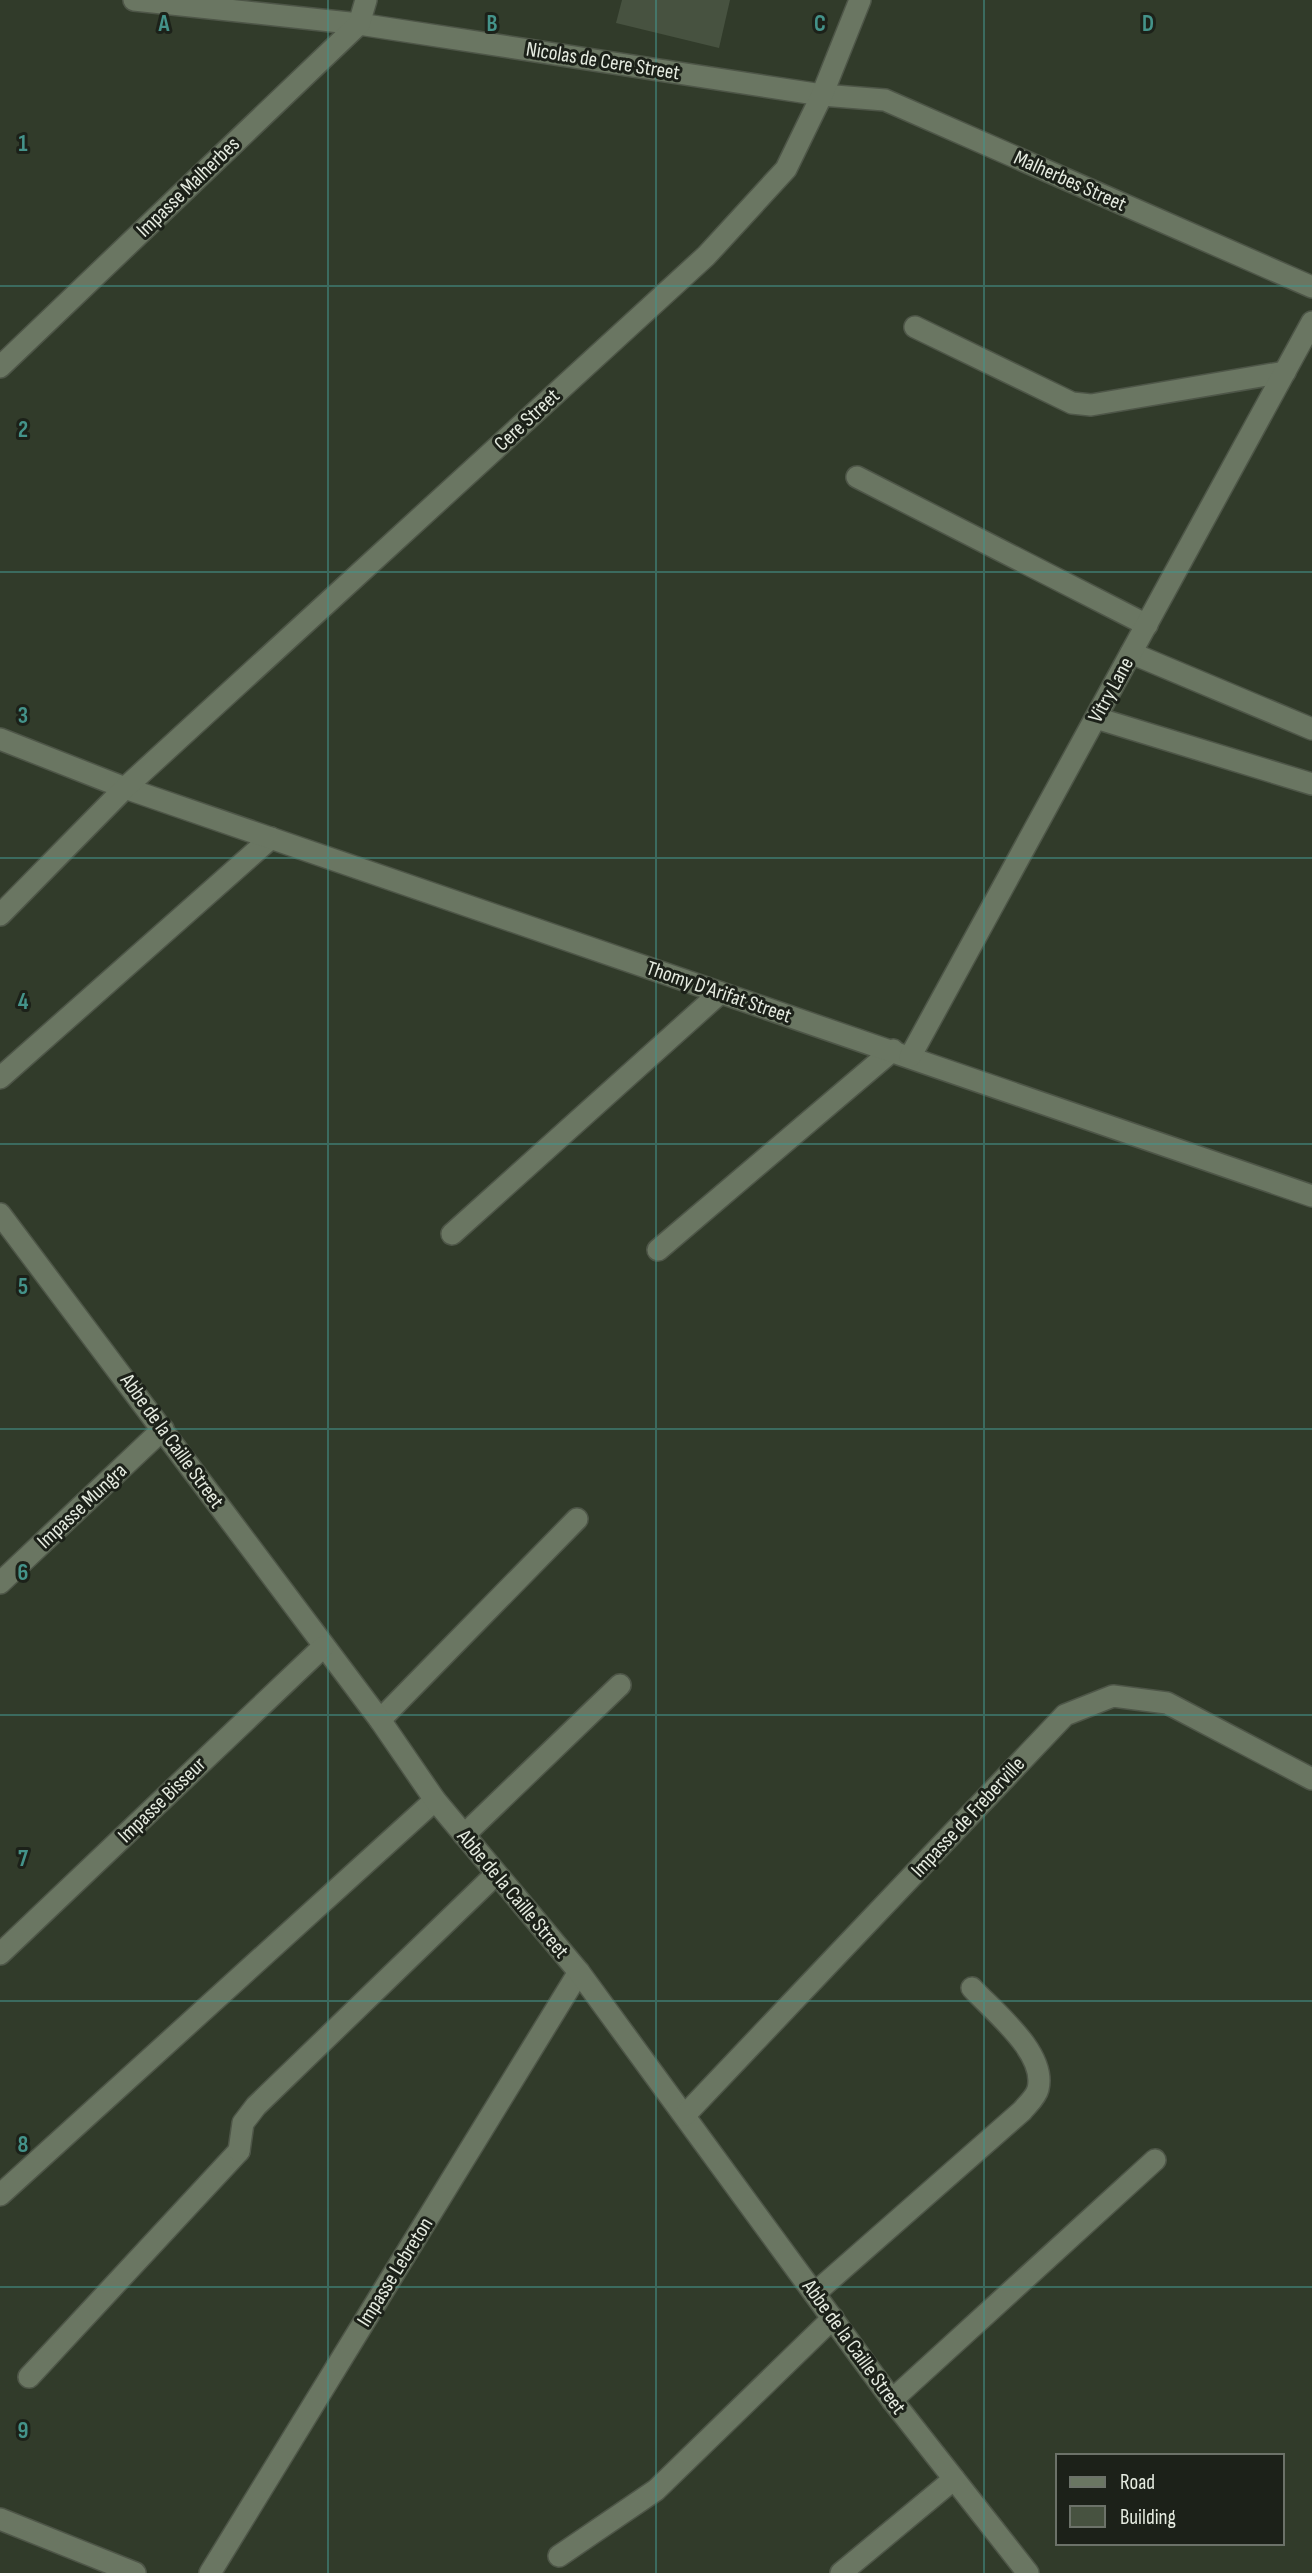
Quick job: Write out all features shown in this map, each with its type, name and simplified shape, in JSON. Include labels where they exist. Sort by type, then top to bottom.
[{"type":"street","name":"Nicolas de Cere Street","points":[[134,0],[359,24],[822,95]]},
{"type":"street","points":[[359,24],[366,0]]},
{"type":"street","name":"Cere Street","points":[[0,915],[125,788],[706,256],[786,169],[822,95],[860,0]]},
{"type":"street","name":"Impasse Malherbes","points":[[0,367],[359,24]]},
{"type":"street","name":"Malherbes Street","points":[[822,95],[885,100],[1312,287]]},
{"type":"street","name":"Vitry Lane","points":[[902,1054],[1096,718],[1312,322]]},
{"type":"street","points":[[915,327],[1072,403],[1091,405],[1284,372]]},
{"type":"street","points":[[857,477],[1147,625]]},
{"type":"street","points":[[1131,653],[1312,729]]},
{"type":"street","points":[[1096,718],[1312,784]]},
{"type":"street","name":"Thomy D'Arifat Street","points":[[0,739],[125,788],[1312,1196]]},
{"type":"street","points":[[0,1078],[271,838]]},
{"type":"street","points":[[452,1234],[720,993]]},
{"type":"street","points":[[658,1250],[902,1054]]},
{"type":"street","name":"Abbe de la Caille Street","points":[[0,1214],[380,1720],[436,1800],[495,1875],[579,1972],[892,2400],[1028,2573]]},
{"type":"street","name":"Impasse Mungra","points":[[0,1583],[163,1429]]},
{"type":"street","points":[[380,1720],[577,1520]]},
{"type":"street","name":"Impasse Bisseur","points":[[0,1954],[323,1647]]},
{"type":"street","points":[[464,1835],[620,1685]]},
{"type":"street","name":"Impasse de Freberville","points":[[685,2115],[1065,1715],[1113,1696],[1167,1703],[1312,1779]]},
{"type":"street","points":[[0,2196],[436,1800]]},
{"type":"street","points":[[29,2377],[239,2151],[243,2123],[256,2106],[495,1875]]},
{"type":"street","name":"Impasse Lebreton","points":[[210,2573],[579,1972]]},
{"type":"street","points":[[815,2293],[1022,2111],[1038,2091],[1039,2068],[1030,2051],[972,1988]]},
{"type":"street","points":[[892,2400],[1155,2160]]},
{"type":"street","points":[[559,2556],[656,2490],[834,2318]]},
{"type":"street","points":[[841,2573],[954,2479]]},
{"type":"street","points":[[0,2519],[135,2573]]},
{"type":"building","points":[[622,0],[730,0],[719,48],[616,23]]}]
